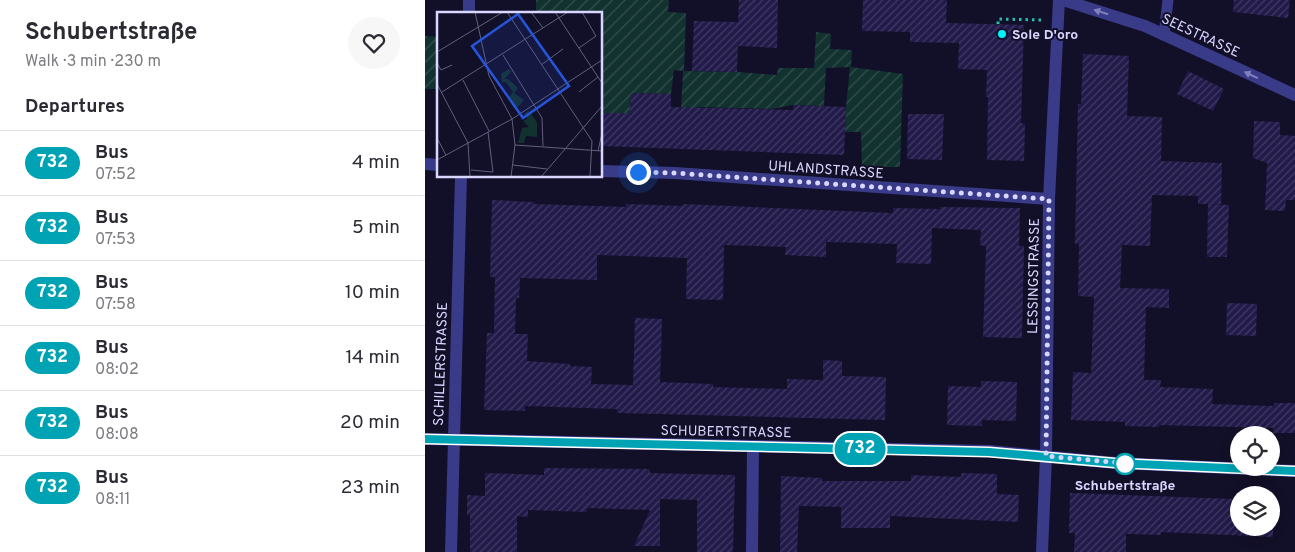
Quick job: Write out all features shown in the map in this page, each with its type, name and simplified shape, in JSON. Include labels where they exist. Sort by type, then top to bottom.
[{"type":"street","name":"LESSINGSTRASSE","points":[[1042,552],[1046,456],[1049,199],[1059,0]]},
{"type":"street","name":"SEESTRASSE","points":[[1063,0],[1145,26],[1295,95]]},
{"type":"street","name":"UHLANDSTRASSE","points":[[603,171],[675,173],[1049,199]]},
{"type":"street","name":"SCHILLERSTRASSE","points":[[451,552],[461,178]]},
{"type":"street","name":"SCHUBERTSTRASSE","points":[[425,439],[989,452],[1115,463],[1295,471]]},
{"type":"street","points":[[752,552],[753,446]]},
{"type":"lane","points":[[1164,35],[1168,0]]},
{"type":"path","points":[[998,24],[998,19],[1058,21]]},
{"type":"green space","points":[[536,0],[669,0],[668,12],[686,13],[684,71],[777,75],[778,68],[814,68],[816,32],[831,34],[830,49],[852,50],[851,67],[903,74],[900,167],[862,167],[861,132],[845,132],[850,67],[826,68],[824,106],[793,105],[772,109],[697,107],[696,128],[680,127],[683,71],[674,70],[671,94],[631,93],[630,113],[603,113],[603,12],[536,12]]},
{"type":"green space","points":[[425,36],[437,37],[437,89],[425,89]]},
{"type":"building","points":[[739,0],[778,0],[777,48],[738,46],[737,72],[692,71],[694,21],[738,22]]},
{"type":"building","points":[[863,0],[947,0],[946,23],[1024,25],[1021,123],[1025,124],[1024,161],[987,160],[987,70],[958,69],[959,43],[910,42],[910,32],[862,31]]},
{"type":"building","points":[[1234,0],[1290,0],[1288,18],[1233,12]]},
{"type":"building","points":[[1083,54],[1129,56],[1127,116],[1162,117],[1161,161],[1222,163],[1221,204],[1198,204],[1198,196],[1152,195],[1150,246],[1122,245],[1120,288],[1169,289],[1169,308],[1146,307],[1144,380],[1161,380],[1160,387],[1213,389],[1212,404],[1274,406],[1274,403],[1295,403],[1295,433],[1280,433],[1280,426],[1159,425],[1159,427],[1125,426],[1125,422],[1071,420],[1073,372],[1091,373],[1094,297],[1078,296],[1079,244],[1075,244],[1078,104],[1081,104]]},
{"type":"building","points":[[1188,71],[1224,89],[1213,111],[1177,94]]},
{"type":"building","points":[[631,93],[671,94],[671,107],[793,110],[793,105],[846,107],[844,155],[603,146],[603,113],[630,113]]},
{"type":"building","points":[[908,114],[944,114],[942,160],[907,159]]},
{"type":"building","points":[[1254,121],[1280,122],[1280,135],[1295,136],[1295,200],[1286,200],[1285,211],[1265,210],[1267,163],[1253,158]]},
{"type":"building","points":[[492,200],[534,202],[534,204],[626,207],[626,204],[683,206],[683,204],[893,213],[893,208],[1020,208],[1019,246],[1024,246],[1022,338],[983,337],[986,246],[980,245],[981,230],[932,228],[931,264],[896,263],[897,244],[826,242],[826,257],[785,255],[786,247],[724,245],[723,300],[686,299],[687,258],[597,255],[597,280],[520,278],[519,298],[516,298],[515,334],[528,334],[527,361],[592,367],[591,384],[633,385],[635,318],[662,319],[660,382],[713,384],[713,387],[787,389],[787,379],[823,380],[823,360],[842,361],[842,376],[886,377],[885,420],[617,413],[617,409],[525,406],[525,411],[484,410],[487,333],[494,333],[495,277],[490,277]]},
{"type":"building","points":[[1208,204],[1229,205],[1227,257],[1207,257]]},
{"type":"building","points":[[1227,303],[1257,304],[1256,336],[1226,335]]},
{"type":"building","points":[[981,381],[1017,382],[1016,421],[982,420],[982,426],[947,425],[948,386],[981,387]]},
{"type":"building","points":[[544,468],[650,469],[650,473],[735,475],[733,552],[697,552],[697,500],[660,499],[660,546],[634,546],[650,510],[587,508],[587,512],[528,510],[528,517],[517,516],[517,552],[470,552],[470,515],[467,515],[467,495],[485,496],[485,473],[544,475]]},
{"type":"building","points":[[961,473],[997,474],[997,494],[1019,495],[1018,522],[890,516],[890,528],[841,528],[841,507],[799,506],[797,552],[780,552],[781,476],[822,478],[822,481],[911,481],[911,475],[961,477]]},
{"type":"building","points":[[1070,493],[1230,499],[1230,535],[1161,532],[1161,535],[1126,534],[1126,552],[1074,552],[1075,533],[1069,533]]},
{"type":"bus line","name":"732","points":[[425,439],[989,452],[1115,463],[1295,471]]},
{"type":"place","name":"Sole D'oro","points":[[1002,34]]},
{"type":"place","name":"Schubertstraße","points":[[1125,464]]},
{"type":"route","points":[[638,172],[1049,199],[1046,456],[1133,464],[1125,464]]}]
